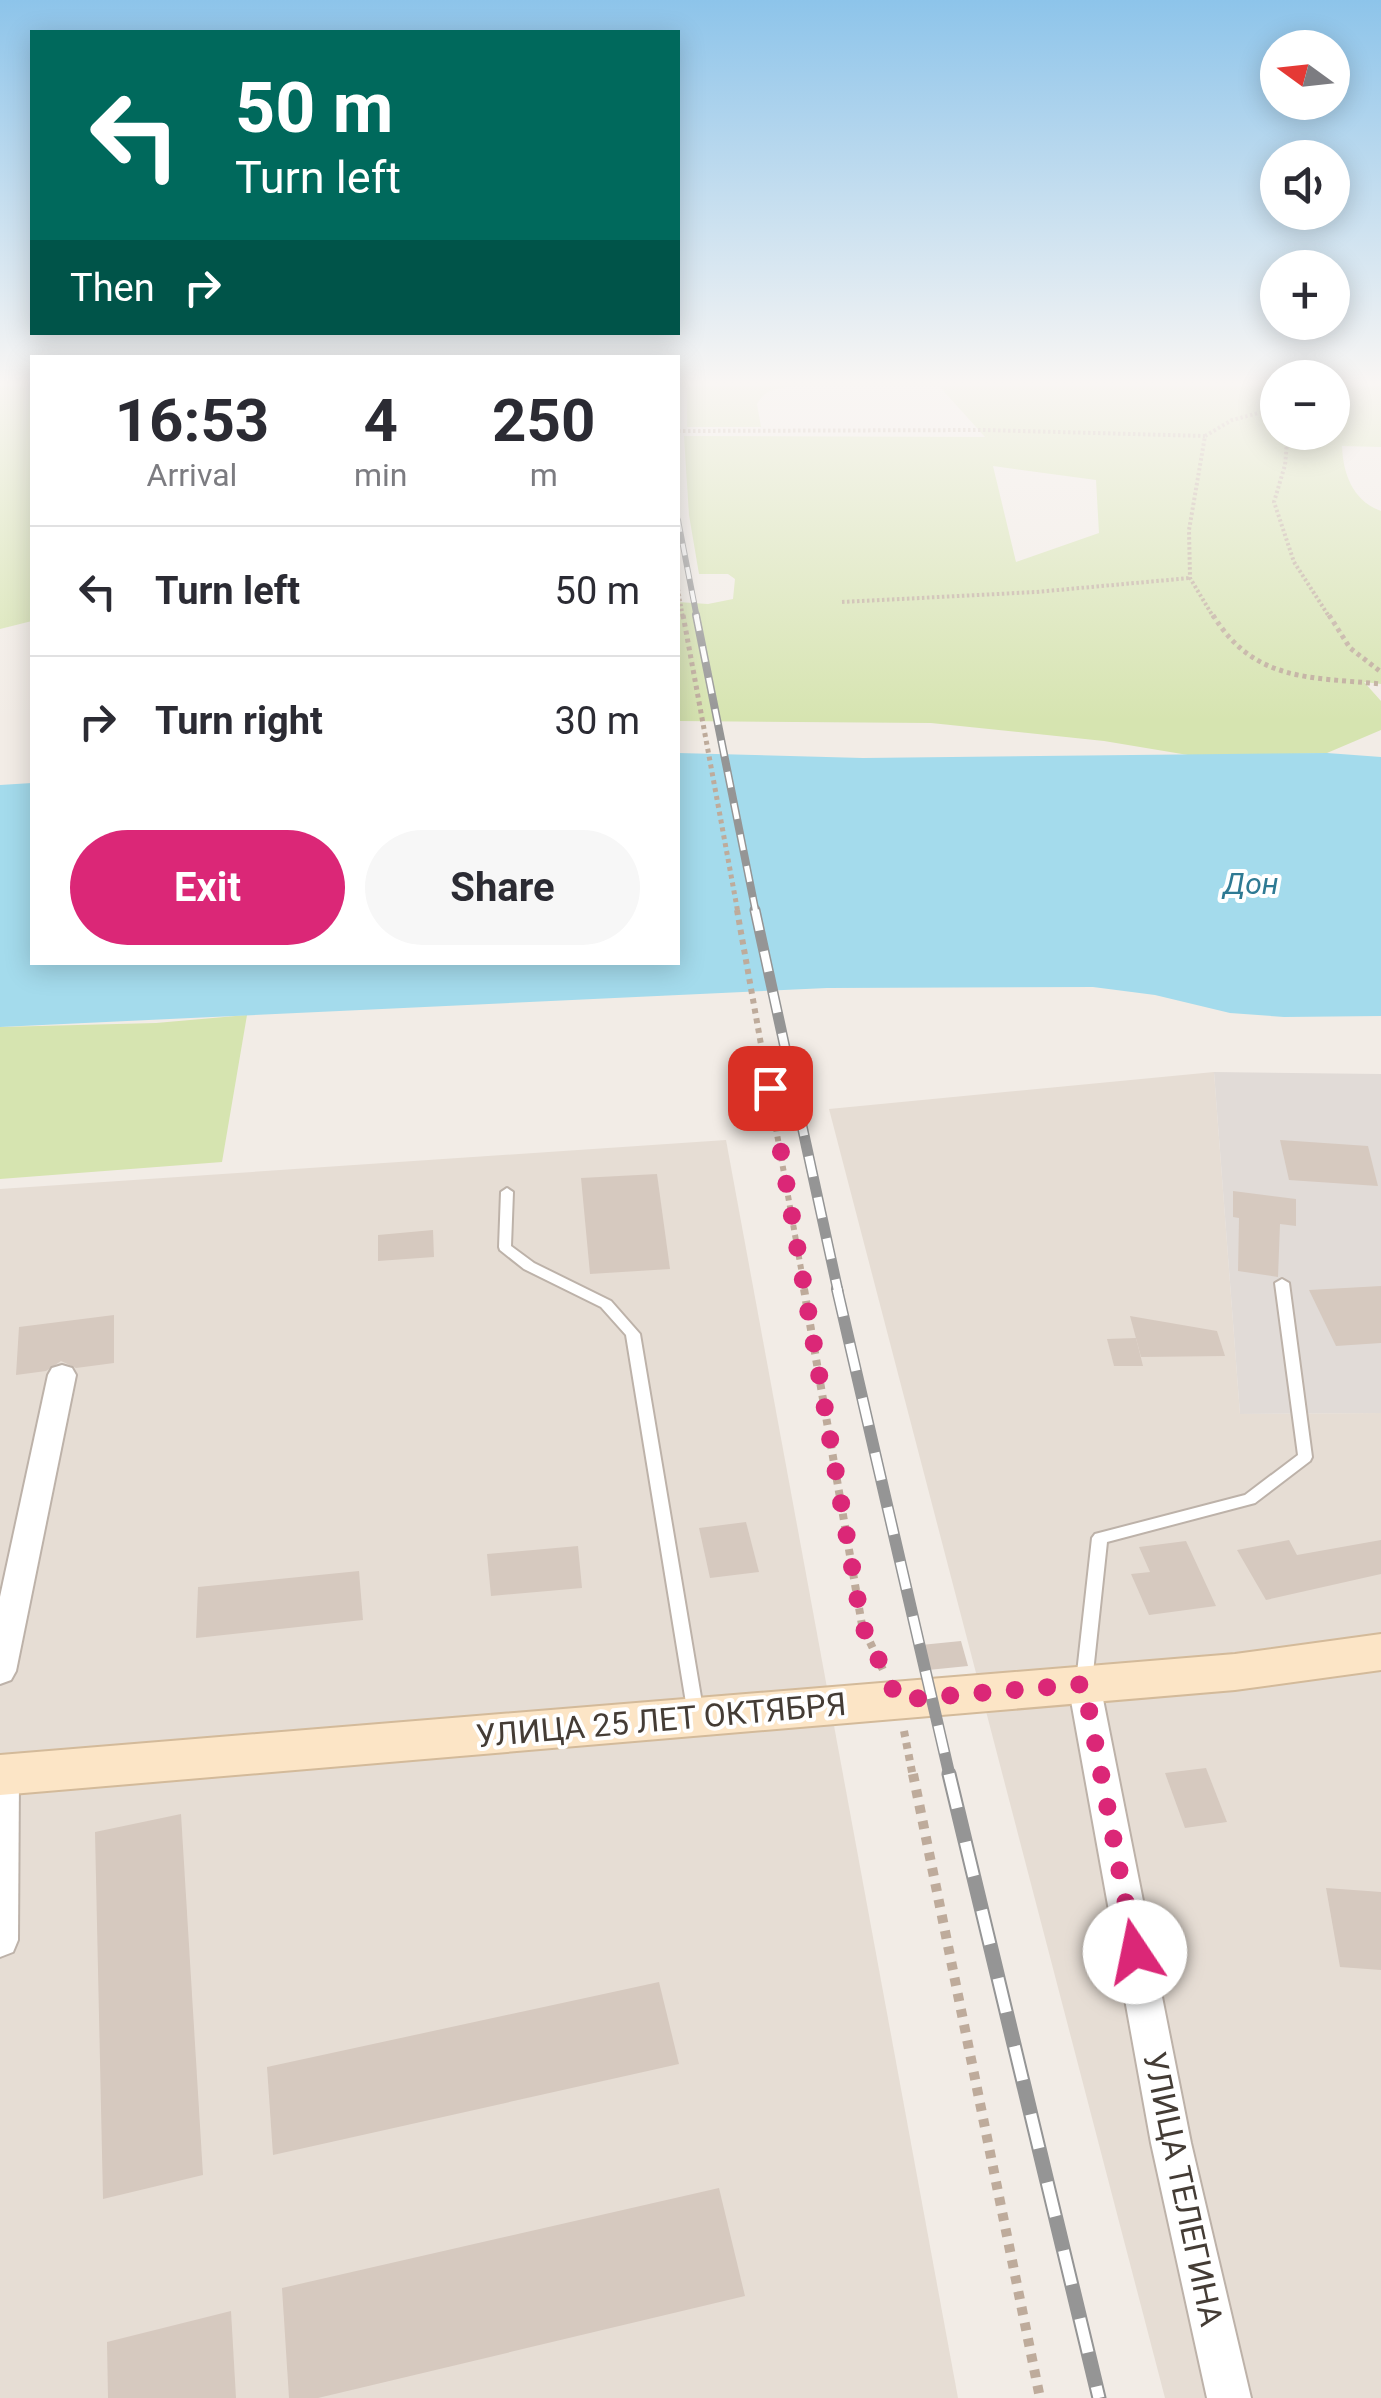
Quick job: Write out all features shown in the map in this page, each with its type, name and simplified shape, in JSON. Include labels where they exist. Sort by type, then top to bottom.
[{"type":"street","points":[[0,1671],[62,1375]]},
{"type":"street","name":"УЛИЦА 25 ЛЕТ ОКТЯБРЯ","points":[[1,1775],[1235,1672],[1381,1652]]},
{"type":"street","name":"УЛИЦА ТЕЛЕГИНА","points":[[1084,1684],[1171,2143],[1229,2398]]},
{"type":"street","points":[[0,1940],[1,1775]]},
{"type":"lane","points":[[507,1192],[505,1247],[528,1266],[606,1304],[633,1334],[696,1717]]},
{"type":"lane","points":[[1084,1684],[1100,1538],[1250,1499],[1306,1457],[1282,1283]]},
{"type":"path","points":[[1194,498],[1189,530],[1190,578],[1228,640],[1257,664],[1310,677],[1381,684]]},
{"type":"path","points":[[1275,498],[1294,562],[1350,648],[1381,672]]},
{"type":"path","points":[[842,602],[1036,592],[1190,578]]},
{"type":"path","points":[[680,600],[862,1625],[898,1700],[1040,2398]]},
{"type":"shaded area","points":[[1214,1072],[1240,1414],[1381,1413],[1381,2398],[1165,2398],[829,1109]]},
{"type":"shaded area","points":[[1214,1072],[1381,1074],[1381,1413],[1240,1414]]},
{"type":"shaded area","points":[[726,1140],[958,2398],[0,2398],[0,1189]]},
{"type":"green space","points":[[0,498],[30,498],[30,622],[0,629]]},
{"type":"green space","points":[[688,498],[1001,498],[1016,562],[1099,533],[1097,498],[1361,498],[1381,511],[1381,684],[1364,682],[1381,701],[1381,730],[1327,753],[1200,757],[1104,741],[931,723],[680,721],[680,602],[708,604],[733,599],[735,579],[728,574],[699,574]]},
{"type":"green space","points":[[247,1015],[222,1162],[0,1179],[0,1027],[156,1023]]},
{"type":"water","name":"Дон","points":[[680,753],[863,758],[1327,753],[1381,757],[1381,1016],[1230,1013],[1155,995],[1093,987],[827,988],[0,1027],[0,785],[30,783],[30,965],[680,965]]},
{"type":"building","points":[[1280,1140],[1368,1146],[1378,1186],[1289,1180]]},
{"type":"building","points":[[657,1174],[670,1269],[590,1274],[581,1178]]},
{"type":"building","points":[[1233,1191],[1296,1199],[1296,1226],[1280,1224],[1278,1277],[1238,1271],[1239,1218],[1233,1217]]},
{"type":"building","points":[[433,1230],[434,1257],[378,1261],[378,1235]]},
{"type":"building","points":[[1381,1286],[1381,1343],[1336,1346],[1309,1290]]},
{"type":"building","points":[[114,1315],[114,1363],[76,1368],[61,1361],[46,1371],[16,1375],[19,1327]]},
{"type":"building","points":[[1130,1316],[1217,1331],[1225,1356],[1141,1357]]},
{"type":"building","points":[[1136,1338],[1143,1366],[1114,1366],[1107,1339]]},
{"type":"building","points":[[746,1522],[759,1572],[710,1578],[699,1528]]},
{"type":"building","points":[[1289,1540],[1297,1555],[1381,1540],[1381,1574],[1266,1600],[1237,1550]]},
{"type":"building","points":[[1186,1541],[1216,1606],[1149,1615],[1131,1574],[1150,1572],[1139,1547]]},
{"type":"building","points":[[578,1546],[582,1588],[491,1596],[487,1554]]},
{"type":"building","points":[[359,1571],[363,1620],[196,1638],[198,1587]]},
{"type":"building","points":[[961,1641],[968,1666],[928,1670],[921,1645]]},
{"type":"building","points":[[1206,1768],[1227,1822],[1185,1828],[1165,1773]]},
{"type":"building","points":[[181,1814],[203,2175],[103,2199],[95,1832]]},
{"type":"building","points":[[1326,1888],[1381,1892],[1381,1970],[1340,1967]]},
{"type":"building","points":[[659,1982],[679,2064],[273,2155],[267,2067]]},
{"type":"building","points":[[719,2188],[745,2296],[318,2398],[289,2398],[282,2288]]},
{"type":"building","points":[[231,2311],[236,2398],[108,2398],[107,2342]]},
{"type":"railway","points":[[680,530],[697,618]]},
{"type":"railway","points":[[696,615],[756,913]]},
{"type":"railway","points":[[755,910],[838,1291]]},
{"type":"railway","points":[[837,1289],[950,1777]]},
{"type":"railway","points":[[949,1774],[1099,2398]]},
{"type":"route","points":[[770,1088],[862,1625],[898,1700],[1084,1684],[1135,1952]]}]
